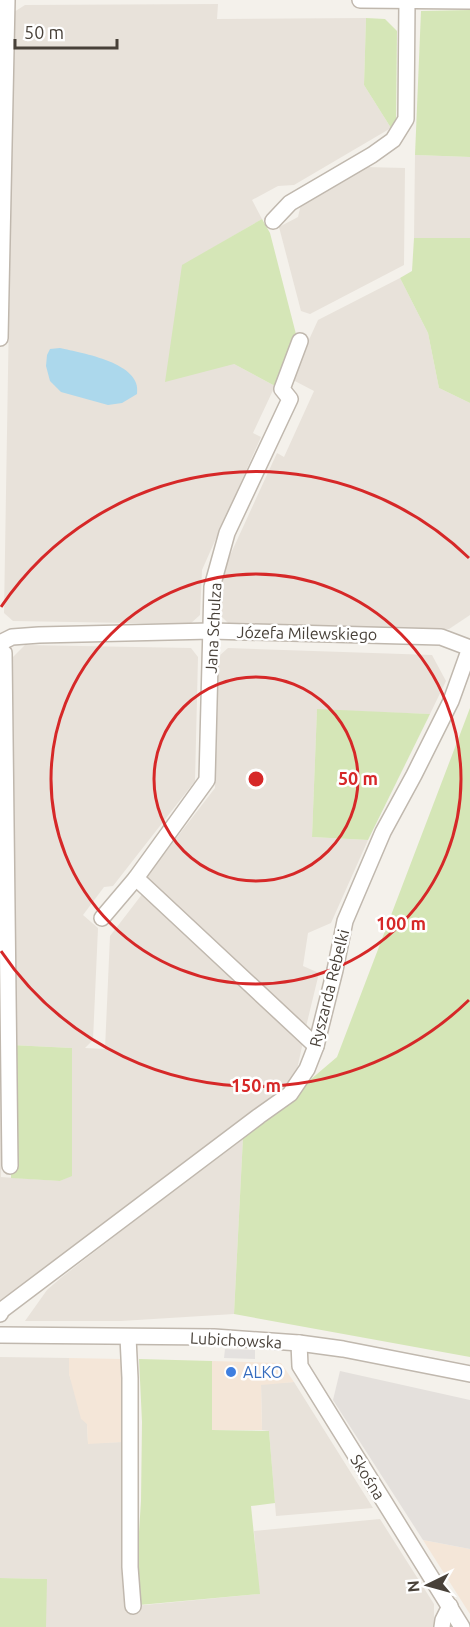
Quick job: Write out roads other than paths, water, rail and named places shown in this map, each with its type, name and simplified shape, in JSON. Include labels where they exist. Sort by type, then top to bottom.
[{"type":"street","points":[[0,338],[7,0]]},
{"type":"street","points":[[360,0],[470,1]]},
{"type":"street","points":[[273,221],[290,203],[372,155],[393,140],[406,119],[407,1]]},
{"type":"street","name":"Jana Schulza","points":[[102,918],[136,878],[207,780],[212,587],[227,532],[290,399],[282,389],[300,341]]},
{"type":"street","name":"Józefa Milewskiego","points":[[0,643],[12,637],[39,635],[212,631],[441,637],[470,648]]},
{"type":"street","name":"Ryszarda Rebelki","points":[[0,1314],[290,1094],[307,1069],[316,1046],[345,921],[383,832],[451,701],[470,648]]},
{"type":"street","points":[[0,650],[4,653],[10,1166]]},
{"type":"street","points":[[136,878],[316,1046]]},
{"type":"street","name":"Lubichowska","points":[[0,1335],[214,1337],[299,1343],[343,1349],[470,1374]]},
{"type":"street","points":[[128,1337],[130,1567],[133,1606]]},
{"type":"street","name":"Skośna","points":[[299,1343],[300,1366],[462,1627]]},
{"type":"street","points":[[442,1627],[442,1620],[450,1606]]},
{"type":"water","points":[[60,348],[109,361],[121,367],[131,374],[136,383],[137,394],[122,403],[108,405],[61,392],[50,381],[46,366],[50,349]]},
{"type":"place","name":"ALKO","points":[[231,1372]]}]
